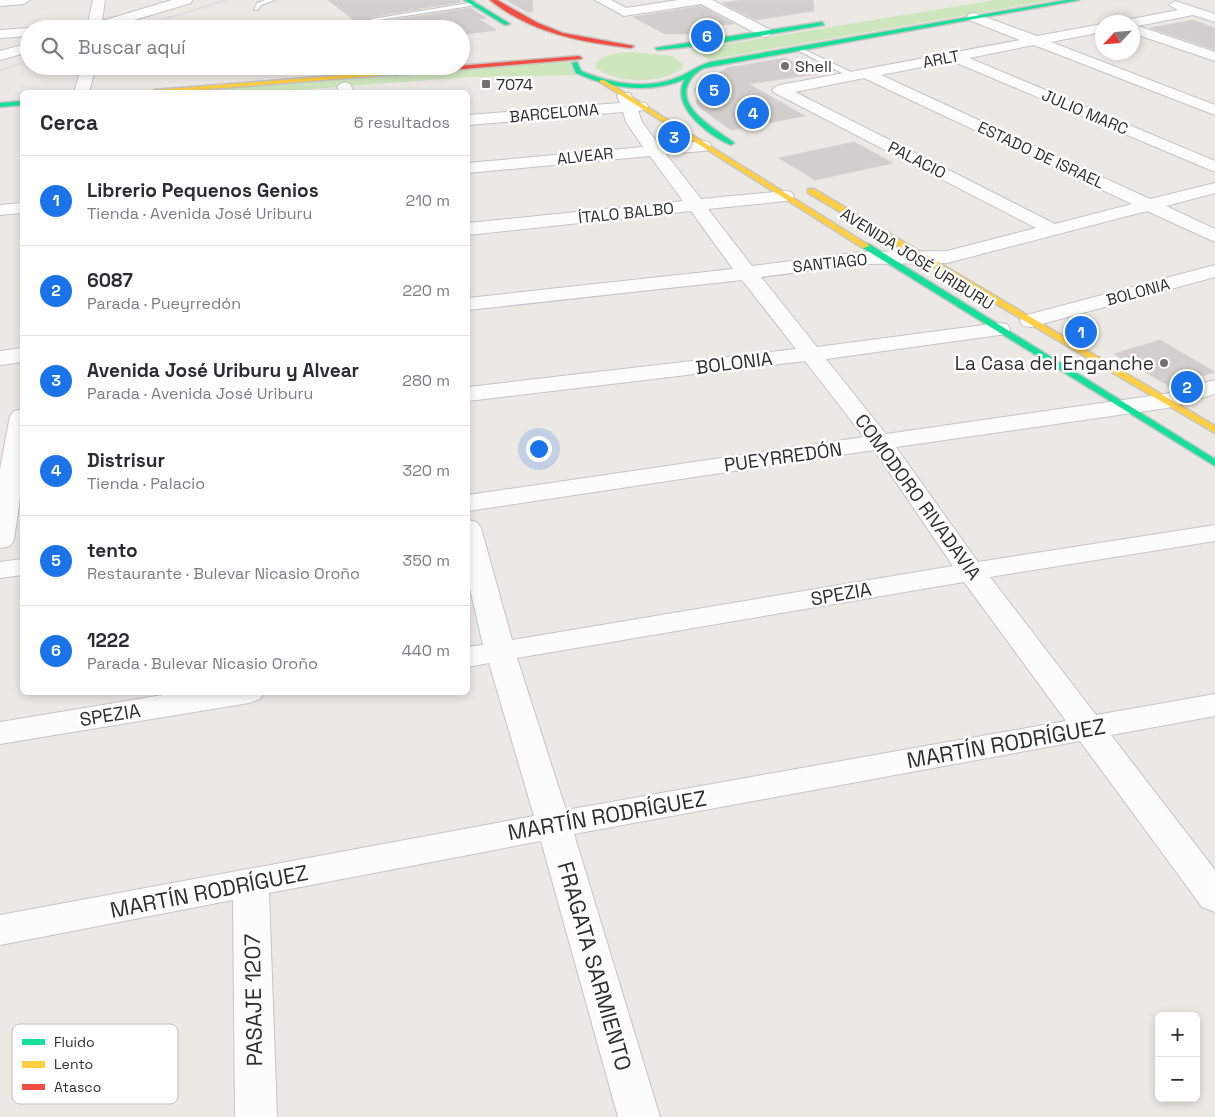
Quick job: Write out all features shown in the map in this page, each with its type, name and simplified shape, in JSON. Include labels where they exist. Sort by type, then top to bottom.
[{"type":"main road","points":[[493,0],[528,21],[552,32],[590,41],[658,48],[706,43],[833,22]]},
{"type":"main road","points":[[658,48],[692,65],[726,61],[1076,0]]},
{"type":"main road","points":[[471,2],[521,32]]},
{"type":"main road","points":[[470,74],[574,60],[606,48],[631,46]]},
{"type":"main road","points":[[470,70],[506,70],[534,57],[543,48],[574,60]]},
{"type":"main road","points":[[574,60],[576,68],[584,75],[602,82],[634,85],[657,84],[677,80],[692,65]]},
{"type":"main road","points":[[692,65],[684,89],[684,98],[691,111],[712,130],[741,150]]},
{"type":"main road","points":[[177,90],[338,75]]},
{"type":"main road","points":[[346,90],[466,75]]},
{"type":"main road","points":[[567,75],[584,75]]},
{"type":"main road","name":"AVENIDA JOSÉ URIBURU","points":[[602,82],[631,103],[785,196],[1215,463]]},
{"type":"main road","points":[[0,105],[20,103]]},
{"type":"main road","points":[[0,114],[20,112]]},
{"type":"main road","name":"AVENIDA JOSÉ URIBURU","points":[[799,184],[1215,430]]},
{"type":"street","points":[[0,2],[24,0]]},
{"type":"street","points":[[94,20],[99,0]]},
{"type":"street","points":[[119,20],[186,0]]},
{"type":"street","points":[[601,0],[624,12],[703,0],[766,33]]},
{"type":"street","points":[[1160,0],[1215,18]]},
{"type":"street","points":[[1180,7],[1206,2]]},
{"type":"street","points":[[1140,21],[1194,11]]},
{"type":"street","points":[[974,17],[1215,110]]},
{"type":"street","name":"ARLT","points":[[780,90],[1095,29]]},
{"type":"street","points":[[1140,31],[1215,57]]},
{"type":"street","points":[[0,34],[20,33]]},
{"type":"street","points":[[0,56],[20,50]]},
{"type":"street","name":"JULIO MARC","points":[[956,57],[1215,167]]},
{"type":"street","points":[[83,90],[87,75]]},
{"type":"street","name":"ESTADO DE ISRAEL","points":[[861,75],[1215,236]]},
{"type":"street","name":"PALACIO","points":[[780,90],[1053,230]]},
{"type":"street","name":"BARCELONA","points":[[470,120],[631,103]]},
{"type":"street","name":"COMODORO RIVADAVIA","points":[[631,103],[634,122],[654,150],[747,273],[881,443],[971,572],[1215,897]]},
{"type":"street","name":"ALVEAR","points":[[470,168],[703,146]]},
{"type":"street","name":"SANTIAGO","points":[[470,304],[747,273],[861,258],[947,257],[1215,188]]},
{"type":"street","name":"ÍTALO BALBO","points":[[470,229],[785,196]]},
{"type":"street","points":[[0,210],[20,208]]},
{"type":"street","name":"BOLONIA","points":[[1031,321],[1215,271]]},
{"type":"street","name":"BOLONIA","points":[[470,394],[812,354],[999,329]]},
{"type":"street","points":[[0,358],[20,355]]},
{"type":"street","name":"PUEYRREDÓN","points":[[470,502],[1167,401],[1215,387]]},
{"type":"street","points":[[0,540],[19,450]]},
{"type":"street","name":"SPEZIA","points":[[470,657],[1215,533]]},
{"type":"street","name":"FRAGATA SARMIENTO","points":[[470,536],[500,652],[554,825],[639,1117]]},
{"type":"street","points":[[0,570],[20,567]]},
{"type":"street","name":"SPEZIA","points":[[0,733],[231,695]]},
{"type":"street","name":"MARTÍN RODRÍGUEZ","points":[[0,930],[554,825],[1215,705]]},
{"type":"street","name":"PASAJE 1207","points":[[251,883],[256,1117]]},
{"type":"lane","points":[[256,9],[259,4],[272,0]]},
{"type":"lane","points":[[375,20],[471,2]]},
{"type":"lane","name":"ESTADO DE ISRAEL","points":[[796,48],[861,75]]},
{"type":"green space","points":[[995,0],[1052,0],[708,60],[691,50]]},
{"type":"green space","points":[[633,52],[672,56],[683,64],[682,69],[663,77],[639,80],[615,77],[596,68],[596,63],[604,57]]},
{"type":"green space","points":[[568,59],[583,75],[469,77],[297,90],[180,90],[368,75],[470,75],[470,67]]},
{"type":"building","points":[[328,0],[459,0],[461,2],[372,17],[370,20],[354,20]]},
{"type":"building","points":[[506,0],[532,0],[533,11],[528,12]]},
{"type":"building","points":[[743,0],[813,0],[814,11],[756,20],[722,3]]},
{"type":"building","points":[[701,6],[734,24],[722,25],[695,34],[665,34],[633,17]]},
{"type":"building","points":[[470,8],[486,18],[479,19],[496,30],[470,34],[470,20],[394,20]]},
{"type":"building","points":[[1193,20],[1215,28],[1215,50],[1150,28]]},
{"type":"building","points":[[785,58],[818,74],[749,84],[805,116],[731,130],[699,107],[696,102],[699,91],[694,91],[695,88],[727,68]]},
{"type":"building","points":[[854,142],[893,163],[815,180],[779,158]]},
{"type":"building","name":"La Casa del Enganche","points":[[1160,340],[1215,372],[1169,386],[1114,354]]},
{"type":"railway","points":[[162,20],[226,0]]},
{"type":"railway","points":[[0,70],[20,64]]},
{"type":"traffic: fast","points":[[467,0],[507,24]]},
{"type":"traffic: fast","points":[[575,63],[578,72],[602,81],[628,86],[655,85],[680,79],[711,64],[1076,0]]},
{"type":"traffic: fast","points":[[658,48],[706,43],[822,24]]},
{"type":"traffic: fast","points":[[691,74],[684,88],[684,97],[687,105],[692,113],[708,127],[731,143]]},
{"type":"traffic: fast","points":[[0,105],[20,103]]},
{"type":"traffic: fast","points":[[866,246],[1215,463]]},
{"type":"traffic: slow","points":[[180,90],[370,75]]},
{"type":"traffic: slow","points":[[602,81],[866,246]]},
{"type":"traffic: slow","points":[[811,191],[1215,430]]},
{"type":"traffic: jam","points":[[493,0],[551,31],[591,41],[631,46]]},
{"type":"traffic: jam","points":[[470,67],[579,58]]},
{"type":"place","name":"1222","points":[[707,36]]},
{"type":"place","name":"Shell","points":[[785,66]]},
{"type":"place","name":"7074","points":[[486,84]]},
{"type":"place","name":"tento","points":[[714,90]]},
{"type":"place","name":"Distrisur","points":[[753,113]]},
{"type":"place","name":"Avenida José Uriburu y Alvear","points":[[674,137]]},
{"type":"place","name":"Librerio Pequenos Genios","points":[[1081,332]]},
{"type":"place","name":"La Casa del Enganche","points":[[1164,363]]},
{"type":"place","name":"6087","points":[[1187,387]]}]
